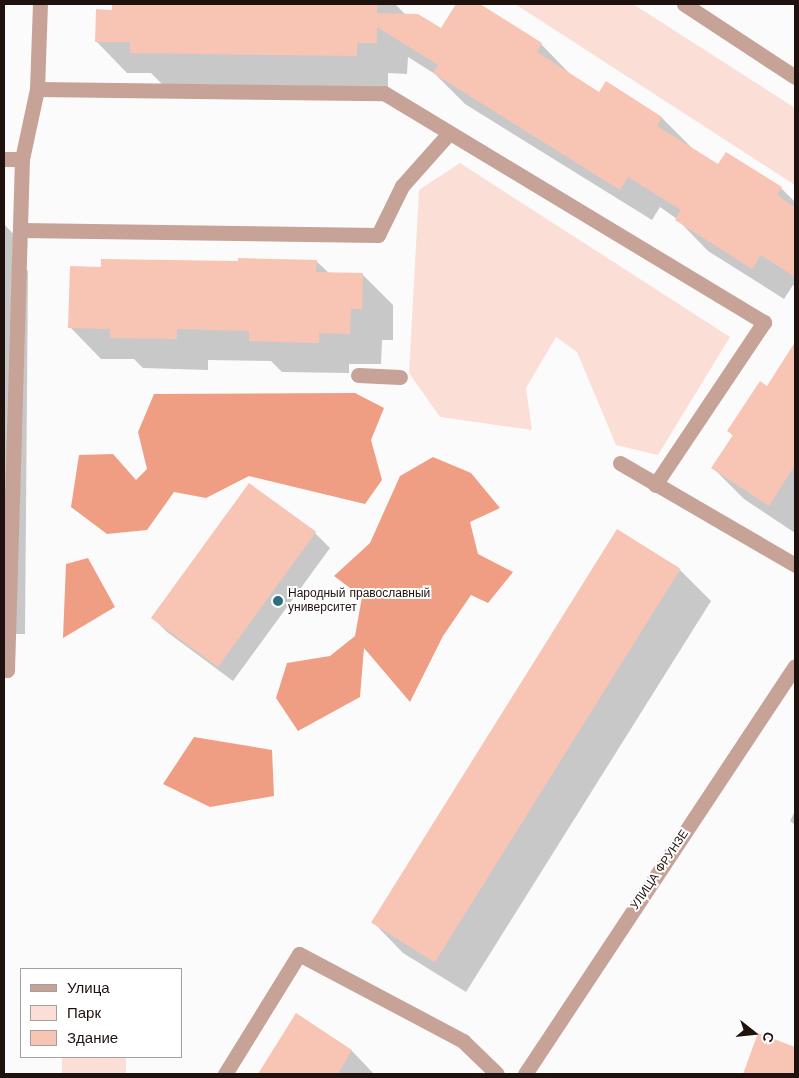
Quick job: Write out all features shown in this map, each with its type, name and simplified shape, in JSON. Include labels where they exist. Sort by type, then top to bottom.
[{"type":"street","points":[[4,670],[7,670],[22,159],[37,88],[40,4]]},
{"type":"street","points":[[684,4],[795,77]]},
{"type":"street","points":[[37,88],[384,94],[764,322],[655,486]]},
{"type":"street","points":[[20,230],[378,235],[402,186],[449,133]]},
{"type":"street","points":[[4,159],[22,159]]},
{"type":"street","points":[[358,375],[400,377]]},
{"type":"street","points":[[620,463],[655,486],[795,565]]},
{"type":"street","name":"УЛИЦА ФРУНЗЕ","points":[[525,1074],[795,666]]},
{"type":"street","points":[[225,1074],[299,954],[463,1042],[497,1074]]},
{"type":"green space","points":[[515,4],[633,4],[795,108],[795,185]]},
{"type":"green space","points":[[460,163],[730,337],[658,455],[616,445],[577,352],[556,337],[526,388],[532,430],[440,417],[409,373],[419,190]]},
{"type":"green space","points":[[62,1058],[126,1058],[126,1073],[62,1073]]},
{"type":"shaded area","points":[[355,393],[384,408],[371,440],[382,480],[365,504],[249,476],[206,498],[174,492],[147,530],[107,534],[71,507],[79,455],[113,454],[136,480],[147,469],[138,432],[154,394]]},
{"type":"shaded area","points":[[433,457],[471,473],[500,508],[470,522],[478,554],[513,572],[488,603],[471,595],[443,636],[410,702],[364,648],[360,697],[298,731],[276,698],[287,663],[330,656],[355,636],[362,597],[334,576],[370,543],[400,476]]},
{"type":"shaded area","points":[[88,558],[115,607],[63,638],[66,564]]},
{"type":"shaded area","points":[[194,737],[272,750],[274,796],[210,807],[163,784]]},
{"type":"building","points":[[112,4],[377,4],[377,13],[418,14],[441,28],[456,4],[480,4],[542,43],[537,52],[599,92],[606,81],[662,117],[657,126],[718,164],[726,152],[782,187],[777,195],[795,207],[795,277],[761,255],[752,269],[675,220],[681,210],[628,177],[620,190],[433,73],[438,65],[377,27],[377,43],[357,43],[357,56],[130,53],[130,42],[95,42],[96,9],[112,10]]},
{"type":"building","points":[[238,258],[317,260],[316,272],[363,273],[362,309],[351,309],[350,334],[319,333],[319,343],[249,341],[249,331],[177,329],[177,339],[110,338],[110,329],[68,328],[70,266],[101,267],[101,259],[238,261]]},
{"type":"building","points":[[795,342],[795,465],[769,506],[711,468],[733,435],[727,431],[760,381],[767,386]]},
{"type":"building","name":"Народный православный университет","points":[[249,483],[316,532],[218,667],[151,618]]},
{"type":"building","points":[[617,529],[681,569],[435,962],[371,922]]},
{"type":"building","points":[[296,1013],[352,1050],[338,1074],[258,1074]]},
{"type":"building","points":[[758,1033],[795,1047],[795,1074],[743,1074]]},
{"type":"place","name":"Народный православный университет","points":[[278,601]]}]
